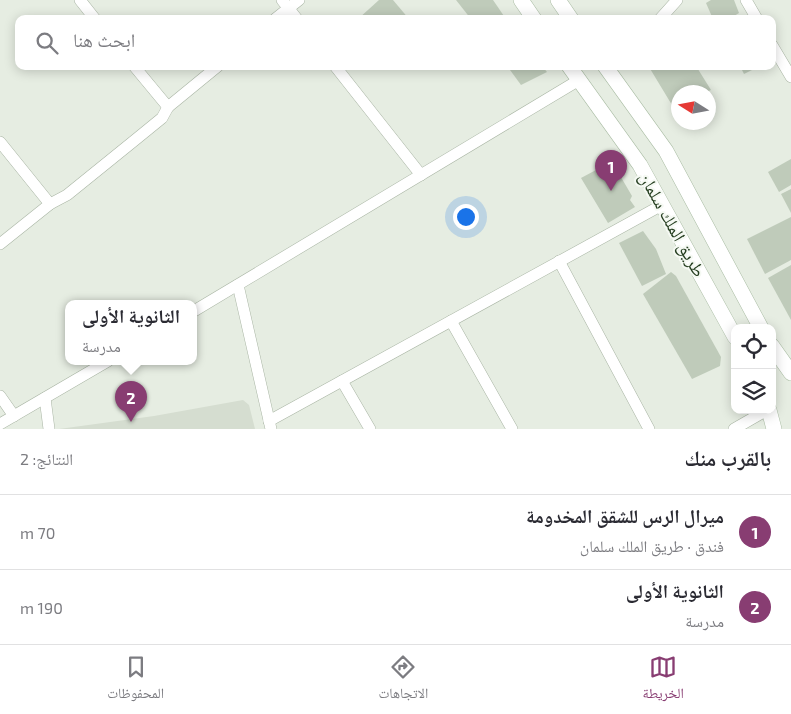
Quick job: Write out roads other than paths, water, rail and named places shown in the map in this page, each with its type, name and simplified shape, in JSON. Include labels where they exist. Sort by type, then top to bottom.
[{"type":"main road","points":[[521,0],[531,15]]},
{"type":"main road","points":[[558,0],[568,15]]},
{"type":"main road","name":"طريق الملك سلمان","points":[[572,70],[640,165],[731,330]]},
{"type":"main road","name":"طريق الملك سلمان","points":[[612,70],[666,151],[759,324]]},
{"type":"main road","points":[[776,352],[791,373]]},
{"type":"main road","points":[[769,414],[774,429]]},
{"type":"street","points":[[80,0],[92,15]]},
{"type":"street","points":[[278,15],[285,4],[298,0]]},
{"type":"street","points":[[664,15],[677,0]]},
{"type":"street","points":[[746,0],[755,15]]},
{"type":"street","points":[[285,4],[294,15]]},
{"type":"street","points":[[776,52],[791,77]]},
{"type":"street","points":[[137,70],[168,107]]},
{"type":"street","points":[[0,244],[50,204],[67,195],[162,118],[168,107],[213,70]]},
{"type":"street","points":[[338,70],[421,175]]},
{"type":"street","points":[[197,309],[579,80]]},
{"type":"street","points":[[0,142],[50,204]]},
{"type":"street","points":[[238,285],[270,425],[342,381],[662,204]]},
{"type":"street","points":[[559,261],[649,429]]},
{"type":"street","points":[[451,321],[512,429]]},
{"type":"street","points":[[0,424],[101,365]]},
{"type":"street","points":[[342,381],[370,429]]},
{"type":"street","points":[[0,396],[14,416]]},
{"type":"street","points":[[45,398],[49,429]]},
{"type":"street","points":[[734,429],[761,414]]},
{"type":"place","name":"ميرال الرس للشقق المخدومة","points":[[611,191]]},
{"type":"place","name":"الثانوية الأولى","points":[[131,422]]}]
